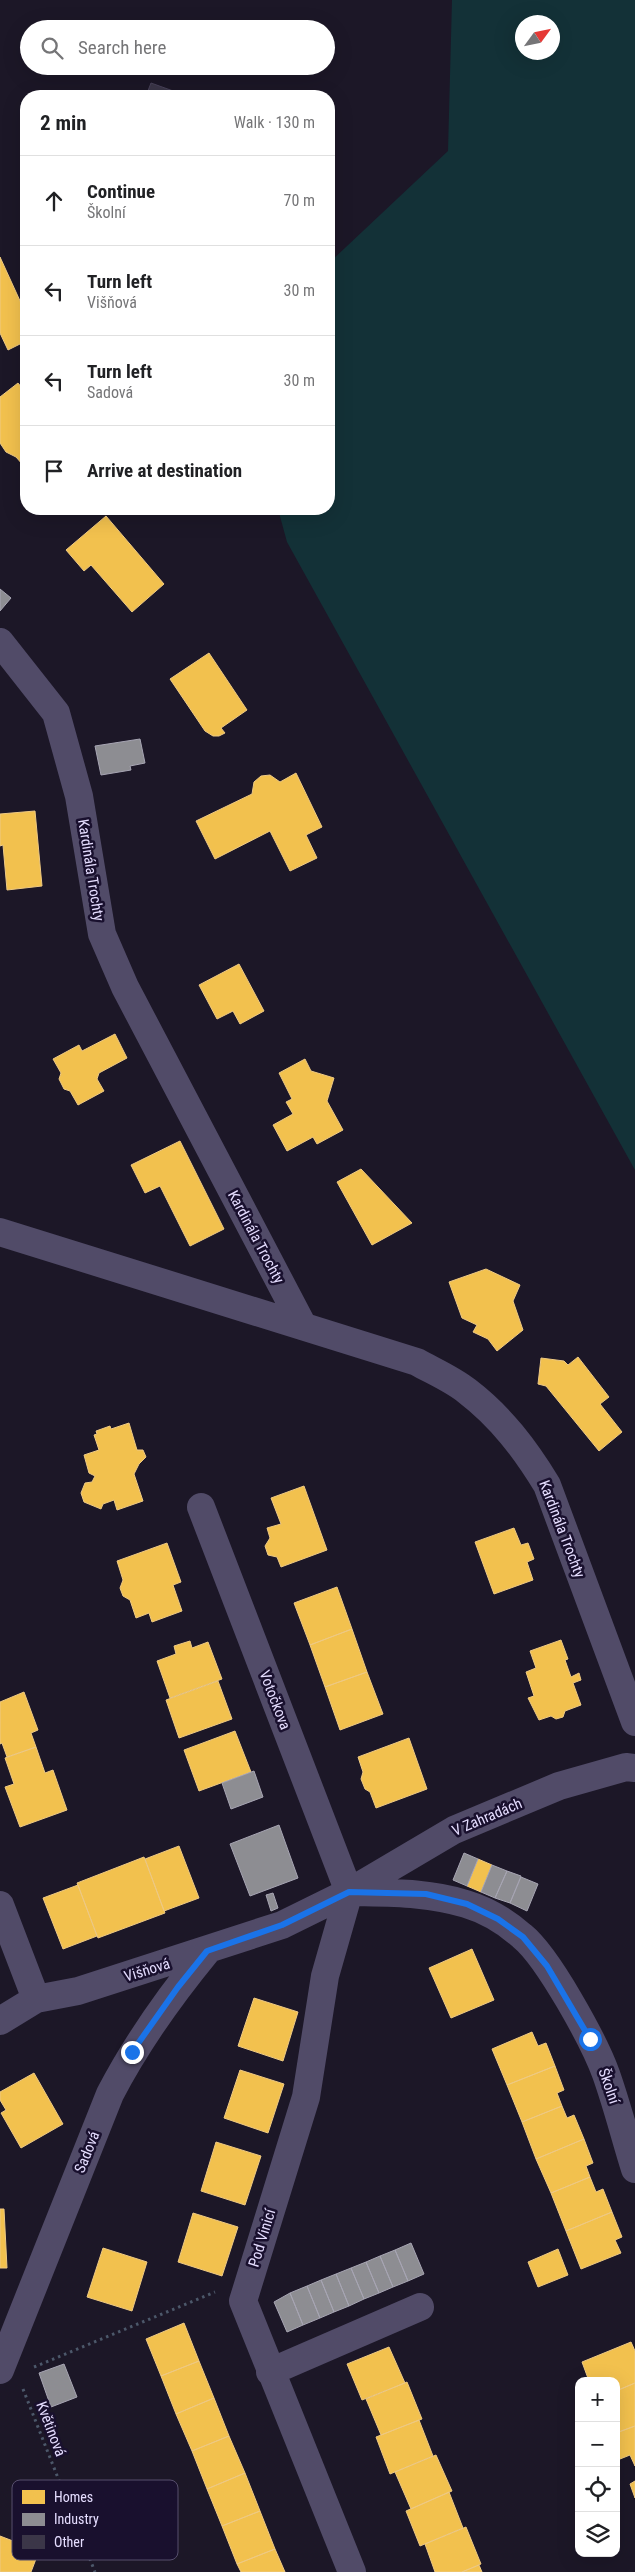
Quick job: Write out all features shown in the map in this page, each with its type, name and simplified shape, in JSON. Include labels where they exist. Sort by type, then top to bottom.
[{"type":"street","name":"Kardinála Trochty","points":[[0,642],[56,713],[79,796],[102,934],[125,987],[302,1326],[416,1362],[466,1390],[502,1422],[525,1450],[547,1485],[635,1722]]},
{"type":"street","points":[[0,1232],[302,1326]]},
{"type":"street","name":"Votočkova","points":[[201,1507],[349,1892]]},
{"type":"street","name":"V Zahradách","points":[[349,1892],[454,1830],[559,1786],[632,1760]]},
{"type":"street","name":"Višňová","points":[[0,2021],[36,1999],[78,1991],[207,1951],[282,1925],[349,1892]]},
{"type":"street","name":"Školní","points":[[349,1892],[426,1894],[459,1902],[498,1919],[523,1937],[547,1966],[590,2039],[606,2073],[635,2169]]},
{"type":"street","name":"Pod Vinicí","points":[[349,1892],[325,1976],[306,2097],[243,2300],[270,2372],[352,2572]]},
{"type":"street","points":[[0,1905],[36,1999]]},
{"type":"street","name":"Sadová","points":[[8,2365],[110,2094],[132,2052],[178,1987],[207,1951]]},
{"type":"street","points":[[270,2372],[420,2307]]},
{"type":"path","points":[[8,2365],[250,2278]]},
{"type":"path","name":"Květinová","points":[[8,2365],[56,2480]]},
{"type":"path","name":"Květinová","points":[[90,2560],[95,2572]]},
{"type":"green space","points":[[452,0],[635,0],[635,1170],[287,542],[280,515],[335,515],[335,257],[448,151]]},
{"type":"building: Homes","points":[[0,257],[20,301],[20,344],[8,350],[0,333]]},
{"type":"building: Homes","points":[[18,383],[20,386],[20,462],[16,457],[6,452],[0,443],[0,397]]},
{"type":"building: Homes","points":[[106,516],[164,584],[132,612],[91,565],[84,571],[66,550]]},
{"type":"building: Homes","points":[[209,653],[247,710],[221,728],[225,733],[219,736],[213,736],[205,731],[170,679]]},
{"type":"building: Homes","points":[[296,773],[322,827],[306,835],[317,858],[290,871],[270,831],[215,859],[196,821],[252,794],[254,782],[261,776],[270,775],[280,782]]},
{"type":"building: Homes","points":[[35,811],[42,886],[7,890],[3,845],[0,846],[0,814]]},
{"type":"building: Homes","points":[[239,964],[264,1011],[240,1024],[233,1011],[217,1019],[199,985]]},
{"type":"building: Homes","points":[[115,1034],[127,1058],[99,1073],[97,1079],[104,1091],[78,1105],[70,1091],[64,1089],[59,1079],[61,1073],[53,1059],[79,1045],[82,1051]]},
{"type":"building: Homes","points":[[305,1059],[311,1071],[334,1078],[327,1101],[343,1130],[317,1144],[313,1137],[287,1151],[273,1125],[293,1114],[286,1102],[292,1099],[279,1073]]},
{"type":"building: Homes","points":[[180,1141],[224,1229],[190,1246],[160,1186],[145,1193],[131,1165]]},
{"type":"building: Homes","points":[[361,1169],[412,1223],[372,1245],[337,1182]]},
{"type":"building: Homes","points":[[486,1269],[520,1285],[513,1301],[523,1330],[497,1351],[488,1339],[473,1332],[477,1325],[462,1318],[449,1282]]},
{"type":"building: Homes","points":[[578,1357],[609,1397],[600,1404],[622,1432],[599,1451],[546,1386],[538,1384],[541,1358],[564,1361],[568,1365]]},
{"type":"building: Homes","points":[[129,1423],[137,1450],[143,1450],[146,1457],[139,1464],[134,1474],[143,1501],[117,1510],[114,1500],[103,1504],[101,1509],[84,1502],[81,1493],[85,1483],[92,1482],[95,1476],[89,1473],[84,1455],[99,1450],[94,1435],[97,1434],[96,1431],[110,1426],[111,1429]]},
{"type":"building: Homes","points":[[304,1486],[327,1550],[281,1567],[277,1557],[268,1555],[265,1546],[270,1538],[267,1528],[281,1524],[271,1498]]},
{"type":"building: Homes","points":[[514,1528],[521,1545],[528,1543],[534,1559],[527,1562],[533,1580],[494,1594],[475,1542]]},
{"type":"building: Homes","points":[[167,1543],[181,1582],[173,1585],[182,1611],[152,1622],[149,1613],[136,1618],[130,1600],[123,1596],[120,1588],[123,1580],[117,1561]]},
{"type":"building: Homes","points":[[337,1587],[352,1629],[310,1645],[294,1603]]},
{"type":"building: Homes","points":[[352,1629],[367,1672],[325,1687],[310,1645]]},
{"type":"building: Homes","points":[[561,1640],[568,1659],[565,1660],[571,1677],[579,1673],[581,1680],[573,1683],[581,1705],[565,1711],[563,1717],[556,1719],[551,1716],[539,1720],[528,1698],[534,1696],[526,1672],[536,1668],[530,1651]]},
{"type":"building: Homes","points":[[190,1641],[192,1648],[208,1642],[222,1679],[170,1698],[157,1661],[176,1654],[174,1646]]},
{"type":"building: Homes","points":[[367,1672],[383,1714],[340,1730],[325,1687]]},
{"type":"building: Homes","points":[[218,1681],[232,1719],[179,1738],[166,1700]]},
{"type":"building: Homes","points":[[24,1692],[38,1730],[31,1733],[36,1747],[7,1757],[2,1743],[0,1744],[0,1702]]},
{"type":"building: Homes","points":[[235,1731],[251,1772],[199,1791],[184,1750]]},
{"type":"building: Homes","points":[[409,1738],[427,1789],[376,1808],[370,1792],[365,1789],[361,1779],[363,1772],[358,1757]]},
{"type":"building: Homes","points":[[36,1747],[45,1773],[53,1770],[67,1810],[20,1827],[5,1787],[14,1784],[5,1758]]},
{"type":"building: Homes","points":[[179,1846],[199,1898],[164,1911],[145,1859]]},
{"type":"building: Homes","points":[[144,1857],[165,1913],[98,1938],[77,1883]]},
{"type":"building: Homes","points":[[478,1859],[492,1865],[481,1892],[467,1886]]},
{"type":"building: Homes","points":[[78,1885],[97,1936],[63,1949],[43,1898]]},
{"type":"building: Homes","points":[[472,1949],[494,2000],[451,2018],[429,1968]]},
{"type":"building: Homes","points":[[254,1998],[298,2012],[283,2061],[238,2046]]},
{"type":"building: Homes","points":[[532,2032],[538,2046],[546,2043],[555,2066],[507,2085],[492,2049]]},
{"type":"building: Homes","points":[[555,2066],[564,2090],[557,2093],[562,2106],[522,2122],[507,2085]]},
{"type":"building: Homes","points":[[240,2070],[284,2084],[268,2133],[224,2118]]},
{"type":"building: Homes","points":[[34,2073],[63,2124],[21,2148],[1,2113],[6,2110],[0,2100],[0,2092]]},
{"type":"building: Homes","points":[[562,2106],[567,2118],[574,2115],[584,2139],[536,2159],[522,2122]]},
{"type":"building: Homes","points":[[584,2139],[593,2163],[586,2166],[590,2177],[551,2193],[536,2159]]},
{"type":"building: Homes","points":[[216,2142],[261,2156],[245,2205],[201,2191]]},
{"type":"building: Homes","points":[[590,2177],[596,2192],[603,2189],[612,2212],[566,2231],[551,2193]]},
{"type":"building: Homes","points":[[0,2209],[4,2209],[7,2268],[0,2268]]},
{"type":"building: Homes","points":[[612,2212],[622,2237],[615,2240],[621,2253],[581,2269],[566,2231]]},
{"type":"building: Homes","points":[[193,2213],[238,2227],[222,2276],[178,2262]]},
{"type":"building: Homes","points":[[103,2248],[147,2262],[132,2311],[87,2297]]},
{"type":"building: Homes","points":[[558,2249],[568,2275],[538,2287],[528,2262]]},
{"type":"building: Homes","points":[[184,2323],[199,2361],[161,2376],[146,2339]]},
{"type":"building: Homes","points":[[631,2342],[635,2351],[635,2383],[620,2389],[620,2377],[588,2377],[582,2362]]},
{"type":"building: Homes","points":[[389,2347],[405,2383],[362,2400],[347,2364]]},
{"type":"building: Homes","points":[[199,2361],[214,2398],[176,2414],[161,2376]]},
{"type":"building: Homes","points":[[407,2382],[422,2419],[381,2435],[366,2399]]},
{"type":"building: Homes","points":[[635,2383],[635,2426],[620,2432],[620,2422],[620,2389]]},
{"type":"building: Homes","points":[[214,2398],[229,2436],[192,2451],[176,2414]]},
{"type":"building: Homes","points":[[419,2420],[433,2456],[390,2474],[376,2437]]},
{"type":"building: Homes","points":[[635,2426],[635,2466],[630,2455],[620,2459],[620,2432]]},
{"type":"building: Homes","points":[[229,2436],[245,2473],[207,2489],[192,2451]]},
{"type":"building: Homes","points":[[436,2455],[452,2491],[411,2509],[395,2472]]},
{"type":"building: Homes","points":[[245,2473],[260,2511],[222,2526],[207,2489]]},
{"type":"building: Homes","points":[[635,2481],[635,2498],[630,2484]]},
{"type":"building: Homes","points":[[449,2492],[463,2528],[420,2546],[406,2511]]},
{"type":"building: Homes","points":[[260,2511],[275,2549],[237,2564],[222,2526]]},
{"type":"building: Homes","points":[[466,2527],[481,2564],[462,2572],[435,2572],[425,2544]]},
{"type":"building: Homes","points":[[0,2536],[12,2541],[12,2560],[36,2560],[31,2572],[0,2572]]},
{"type":"building: Homes","points":[[275,2549],[285,2572],[241,2572],[237,2564]]},
{"type":"building: Homes","points":[[479,2565],[482,2572],[462,2572]]},
{"type":"building: Industry","points":[[0,589],[11,598],[0,611]]},
{"type":"building: Industry","points":[[140,739],[145,763],[130,766],[131,770],[101,775],[95,746]]},
{"type":"building: Industry","points":[[254,1771],[263,1797],[231,1809],[222,1783]]},
{"type":"building: Industry","points":[[279,1825],[298,1878],[250,1896],[230,1844]]},
{"type":"building: Industry","points":[[464,1853],[478,1859],[467,1886],[453,1880]]},
{"type":"building: Industry","points":[[492,1865],[507,1871],[495,1898],[481,1892]]},
{"type":"building: Industry","points":[[507,1871],[521,1876],[510,1903],[495,1898]]},
{"type":"building: Industry","points":[[521,1877],[538,1884],[527,1911],[510,1903]]},
{"type":"building: Industry","points":[[273,1893],[278,1908],[271,1911],[266,1895]]},
{"type":"building: Industry","points":[[411,2243],[424,2274],[408,2281],[395,2250]]},
{"type":"building: Industry","points":[[395,2250],[408,2281],[393,2287],[380,2256]]},
{"type":"building: Industry","points":[[380,2256],[393,2287],[379,2293],[366,2262]]},
{"type":"building: Industry","points":[[366,2262],[379,2293],[364,2299],[351,2268]]},
{"type":"building: Industry","points":[[351,2268],[364,2299],[349,2306],[336,2274]]},
{"type":"building: Industry","points":[[336,2274],[349,2306],[334,2312],[321,2280]]},
{"type":"building: Industry","points":[[321,2280],[334,2312],[320,2318],[307,2286]]},
{"type":"building: Industry","points":[[307,2286],[320,2318],[303,2325],[290,2293]]},
{"type":"building: Industry","points":[[290,2293],[303,2325],[287,2332],[274,2302]]},
{"type":"building: Industry","points":[[64,2364],[77,2397],[51,2407],[39,2373]]},
{"type":"building: Other","points":[[151,83],[170,90],[148,90]]},
{"type":"route","points":[[132,2052],[178,1987],[207,1951],[282,1925],[349,1892],[426,1894],[467,1904],[498,1919],[523,1937],[547,1966],[590,2039]]}]
